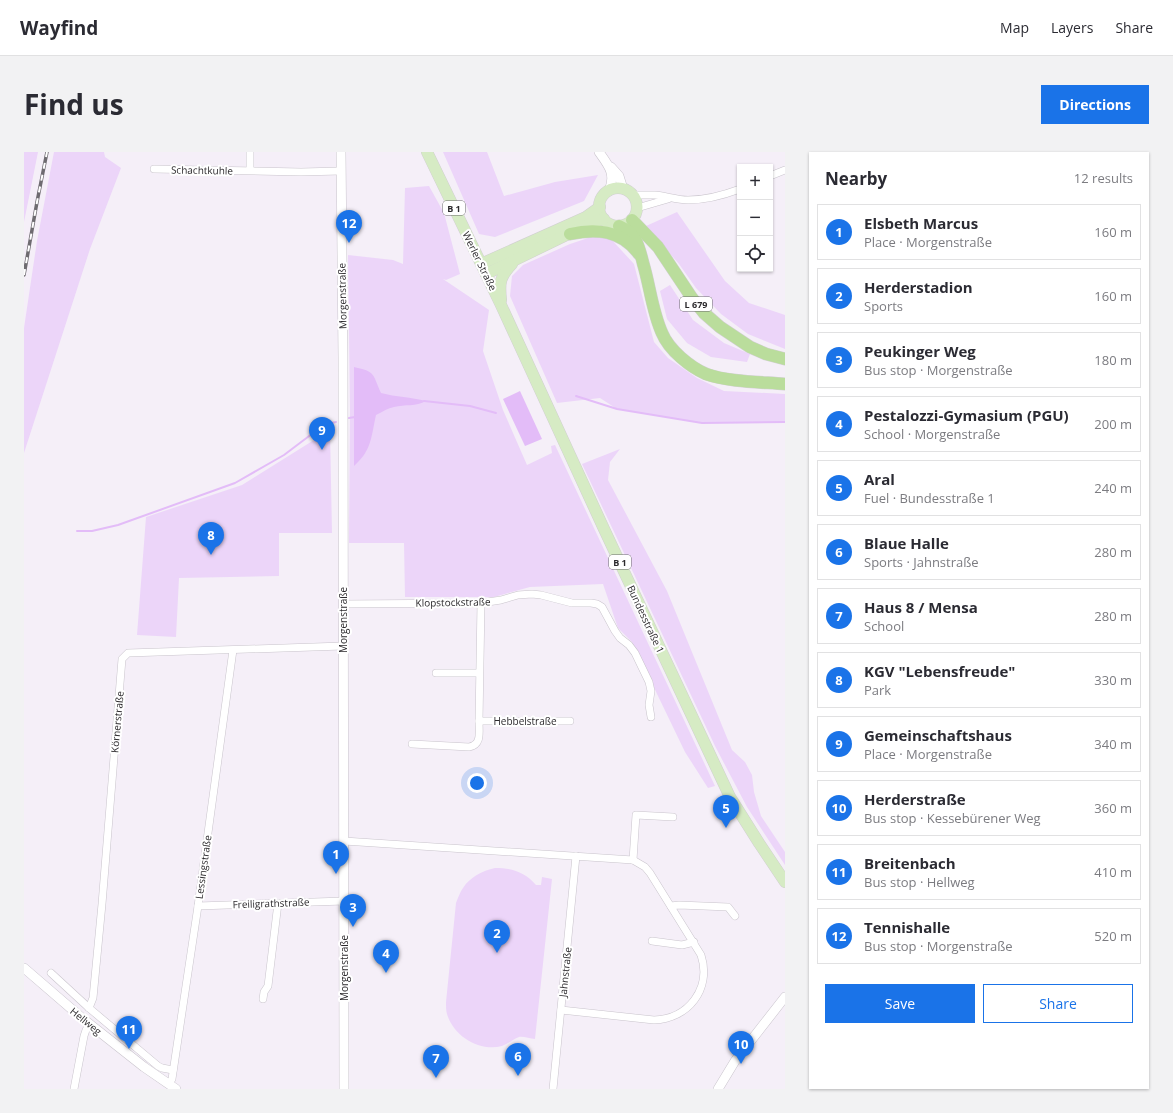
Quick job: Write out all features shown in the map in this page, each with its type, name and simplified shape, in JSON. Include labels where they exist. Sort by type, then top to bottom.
[{"type":"highway","name":"L 679","points":[[632,220],[658,247],[692,298],[704,313],[720,328],[750,347],[766,354],[785,359]]},
{"type":"highway","points":[[619,226],[628,231],[635,240],[649,282],[655,312],[662,334],[675,353],[692,366],[706,373],[722,378],[785,384]]},
{"type":"highway","points":[[570,234],[584,231],[599,231],[611,234],[620,238],[631,246],[642,258]]},
{"type":"main road","name":"Morgenstraße","points":[[341,152],[343,357],[344,1089]]},
{"type":"main road","name":"Werler Straße","points":[[427,152],[501,305]]},
{"type":"main road","points":[[599,152],[608,165],[612,175],[609,190],[601,201],[601,214],[604,219],[611,224],[619,226],[628,223],[635,216],[637,208],[633,195],[623,189],[616,188],[609,190]]},
{"type":"main road","points":[[608,165],[614,169],[619,176],[623,189]]},
{"type":"main road","points":[[481,264],[586,217],[600,207]]},
{"type":"main road","points":[[486,274],[604,219]]},
{"type":"main road","name":"B 1","points":[[501,305],[500,287],[503,274],[517,259]]},
{"type":"main road","name":"Bundesstraße 1","points":[[501,305],[730,797],[785,882]]},
{"type":"main road","name":"Hellweg","points":[[24,968],[57,998],[144,1067],[173,1087]]},
{"type":"main road","points":[[718,1089],[734,1061],[785,996]]},
{"type":"street","points":[[250,152],[250,170]]},
{"type":"street","name":"Schachtkuhle","points":[[154,169],[301,172],[340,171]]},
{"type":"street","points":[[773,175],[785,170]]},
{"type":"street","points":[[633,195],[656,195],[690,200],[722,195],[737,190]]},
{"type":"street","points":[[637,208],[669,198]]},
{"type":"street","name":"Klopstockstraße","points":[[343,604],[480,603],[501,600],[518,595],[532,594],[541,594],[572,603],[597,604],[602,607],[620,638],[629,645],[635,653],[649,682],[651,691],[649,705],[651,717]]},
{"type":"street","points":[[412,744],[469,747],[477,744],[479,721],[480,603]]},
{"type":"street","name":"Körnerstraße","points":[[89,1008],[93,998],[102,904],[122,659],[128,653],[343,646]]},
{"type":"street","name":"Lessingstraße","points":[[173,1087],[173,1070],[198,906],[232,650]]},
{"type":"street","points":[[436,673],[480,673]]},
{"type":"street","name":"Hebbelstraße","points":[[479,721],[570,721]]},
{"type":"street","points":[[633,860],[636,815],[673,816]]},
{"type":"street","points":[[344,841],[633,860],[645,867],[694,942],[702,960],[704,972],[702,984],[697,996],[691,1005],[677,1015],[667,1019],[654,1020],[561,1010]]},
{"type":"street","name":"Jahnstraße","points":[[553,1089],[576,856]]},
{"type":"street","name":"Freiligrathstraße","points":[[198,906],[344,901]]},
{"type":"street","points":[[263,999],[264,992],[268,986],[278,903]]},
{"type":"street","points":[[671,906],[728,907],[735,916]]},
{"type":"street","points":[[652,942],[682,945],[694,942]]},
{"type":"street","name":"Hellweg","points":[[52,973],[89,1008],[158,1066],[173,1070]]},
{"type":"street","points":[[74,1089],[84,1036],[90,1024]]},
{"type":"shaded area","points":[[24,152],[38,152],[24,222]]},
{"type":"shaded area","points":[[54,152],[104,152],[105,157],[121,168],[90,249],[24,453],[24,328],[37,241]]},
{"type":"shaded area","points":[[443,152],[487,152],[504,196],[555,182],[598,175],[584,201],[495,237],[479,234]]},
{"type":"shaded area","points":[[429,186],[444,213],[460,274],[446,280],[443,279],[489,310],[483,351],[503,410],[527,465],[552,453],[551,446],[555,445],[715,786],[708,788],[685,752],[632,642],[618,628],[603,584],[530,587],[494,597],[405,597],[404,543],[349,543],[350,409],[348,255],[393,260],[403,264],[405,188]]},
{"type":"shaded area","points":[[677,212],[725,281],[749,303],[785,315],[785,349],[748,334],[721,314],[696,288],[679,264],[646,226]]},
{"type":"shaded area","points":[[591,237],[611,239],[634,264],[654,342],[668,358],[697,378],[724,391],[785,394],[785,422],[702,423],[617,409],[600,398],[557,403],[510,296],[512,276],[523,265],[570,244]]},
{"type":"shaded area","points":[[670,285],[693,320],[724,343],[750,354],[747,362],[711,357],[687,343],[667,319],[660,291]]},
{"type":"shaded area","points":[[354,367],[370,372],[374,377],[381,393],[426,401],[418,404],[398,406],[385,410],[376,415],[368,449],[354,466]]},
{"type":"shaded area","points":[[520,391],[542,439],[525,446],[503,399]]},
{"type":"shaded area","points":[[330,430],[332,533],[279,533],[279,576],[179,578],[176,637],[137,635],[146,517],[242,485]]},
{"type":"shaded area","points":[[620,449],[610,462],[608,480],[667,591],[732,750],[745,762],[752,775],[754,792],[761,816],[785,852],[785,865],[747,807],[715,746],[582,464]]},
{"type":"shaded area","points":[[495,868],[513,870],[523,874],[536,885],[541,885],[542,877],[552,879],[535,1039],[519,1037],[502,1046],[485,1047],[469,1041],[455,1030],[447,1013],[446,1002],[456,903],[459,895],[469,881],[481,873]]},
{"type":"waterway","points":[[576,396],[617,409],[702,423],[785,422]]},
{"type":"waterway","points":[[424,401],[470,406],[496,413]]},
{"type":"waterway","points":[[349,418],[355,417]]},
{"type":"waterway","points":[[77,531],[92,531],[118,525],[235,483],[284,455],[325,424],[336,422]]},
{"type":"railway","points":[[24,275],[47,152]]},
{"type":"place","name":"Tennishalle","points":[[349,243]]},
{"type":"place","name":"Gemeinschaftshaus","points":[[322,450]]},
{"type":"place","name":"KGV \"Lebensfreude\"","points":[[211,555]]},
{"type":"place","name":"Aral","points":[[726,828]]},
{"type":"place","name":"Elsbeth Marcus","points":[[336,874]]},
{"type":"place","name":"Peukinger Weg","points":[[353,927]]},
{"type":"place","name":"Herderstadion","points":[[497,953]]},
{"type":"place","name":"Pestalozzi-Gymasium (PGU)","points":[[386,973]]},
{"type":"place","name":"Breitenbach","points":[[129,1049]]},
{"type":"place","name":"Herderstraße","points":[[741,1064]]},
{"type":"place","name":"Blaue Halle","points":[[518,1076]]},
{"type":"place","name":"Haus 8 / Mensa","points":[[436,1078]]}]
